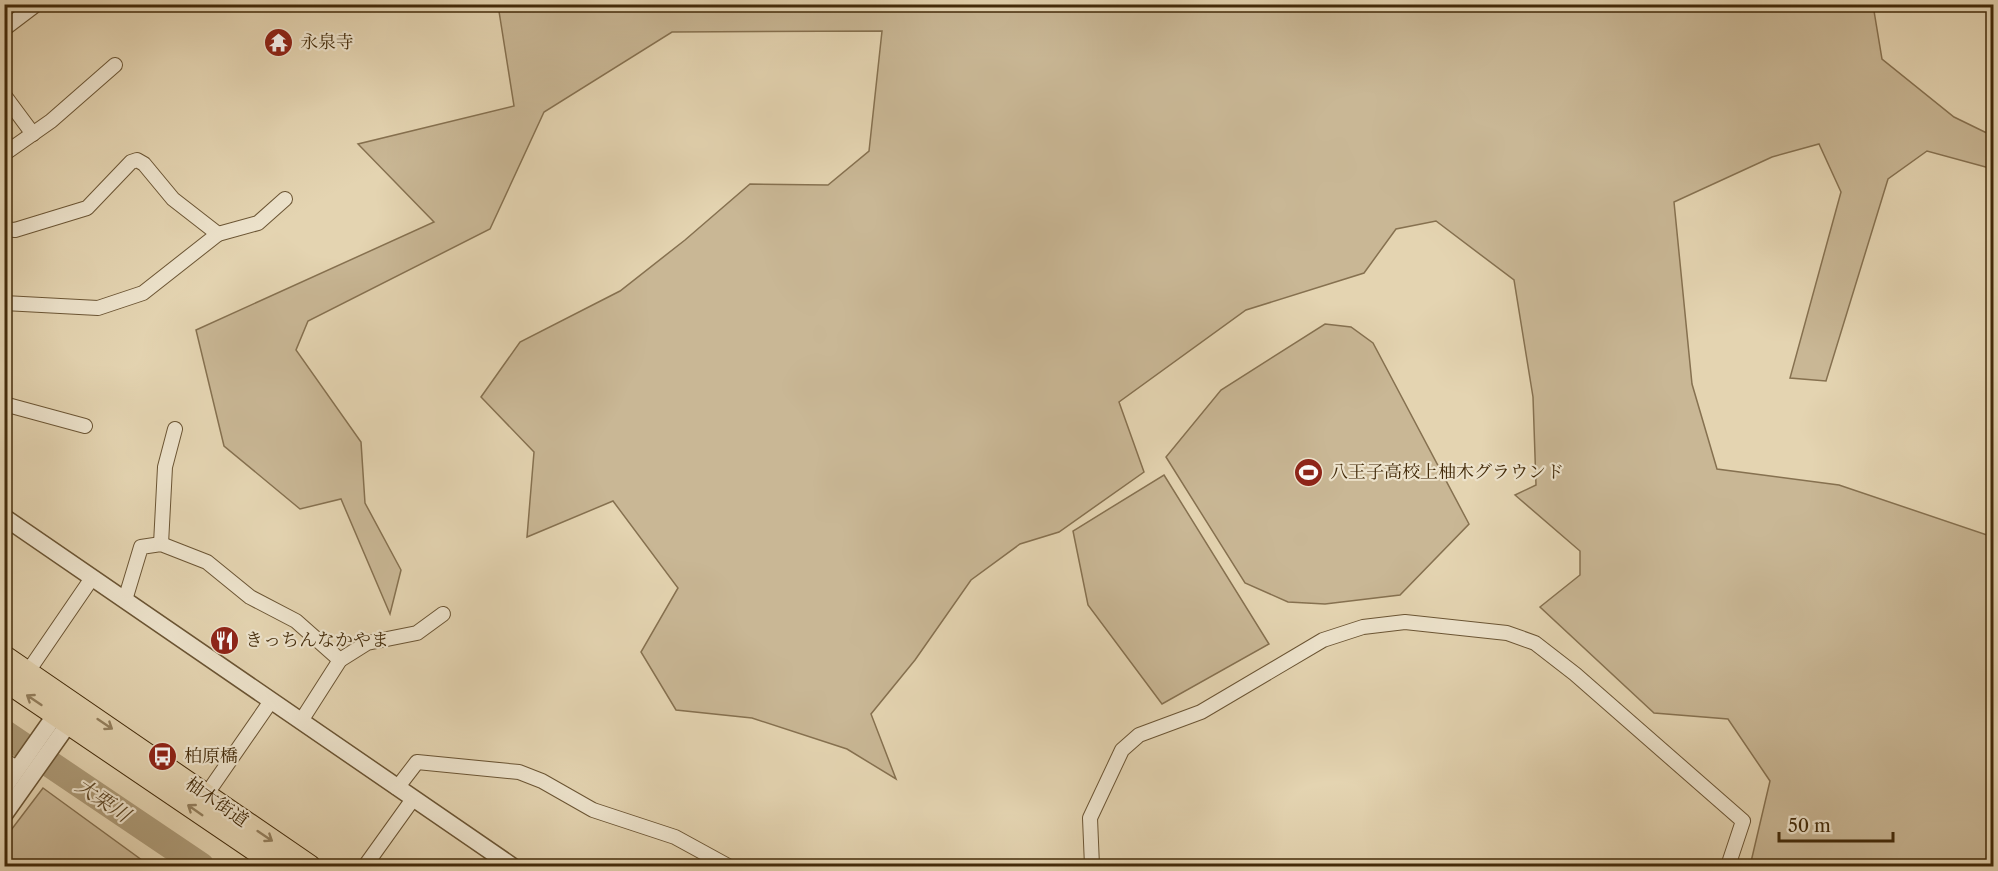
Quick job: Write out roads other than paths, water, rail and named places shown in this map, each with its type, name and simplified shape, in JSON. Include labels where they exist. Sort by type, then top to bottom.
[{"type":"main road","name":"柚木街道","points":[[4,656],[27,673],[66,714],[278,867]]},
{"type":"main road","name":"柚木街道","points":[[4,680],[206,795],[310,867]]},
{"type":"street","points":[[4,29],[37,4]]},
{"type":"street","points":[[4,154],[33,134],[115,65]]},
{"type":"street","points":[[4,95],[33,134]]},
{"type":"street","points":[[4,228],[15,230],[87,208],[131,162],[137,160],[144,164],[172,199],[218,234]]},
{"type":"street","points":[[4,303],[98,309],[144,293],[218,234],[258,224],[285,199]]},
{"type":"street","points":[[4,404],[85,426]]},
{"type":"street","points":[[161,544],[165,467],[175,429]]},
{"type":"street","points":[[4,517],[512,867]]},
{"type":"street","points":[[125,600],[141,547],[161,544],[198,557],[219,569],[250,597],[296,621],[340,660]]},
{"type":"street","points":[[27,673],[92,578]]},
{"type":"street","points":[[301,721],[340,660],[367,644],[417,633],[443,614]]},
{"type":"street","points":[[1092,867],[1090,819],[1122,750],[1139,735],[1201,712],[1323,640],[1363,627],[1405,622],[1507,633],[1535,643],[1575,674],[1743,821],[1728,867]]},
{"type":"street","points":[[206,795],[271,701]]},
{"type":"street","points":[[4,788],[21,765],[47,741],[66,714]]},
{"type":"street","points":[[397,789],[417,762],[519,772],[593,810],[675,837],[728,867]]},
{"type":"street","points":[[4,815],[21,765]]},
{"type":"street","points":[[364,867],[413,799]]},
{"type":"waterway","name":"大栗川","points":[[4,733],[201,866]]},
{"type":"place","name":"永泉寺","points":[[279,42]]},
{"type":"place","name":"八王子高校上柚木グラウンド","points":[[1309,472]]},
{"type":"place","name":"きっちんなかやま","points":[[224,640]]},
{"type":"place","name":"柏原橋","points":[[163,756]]}]
